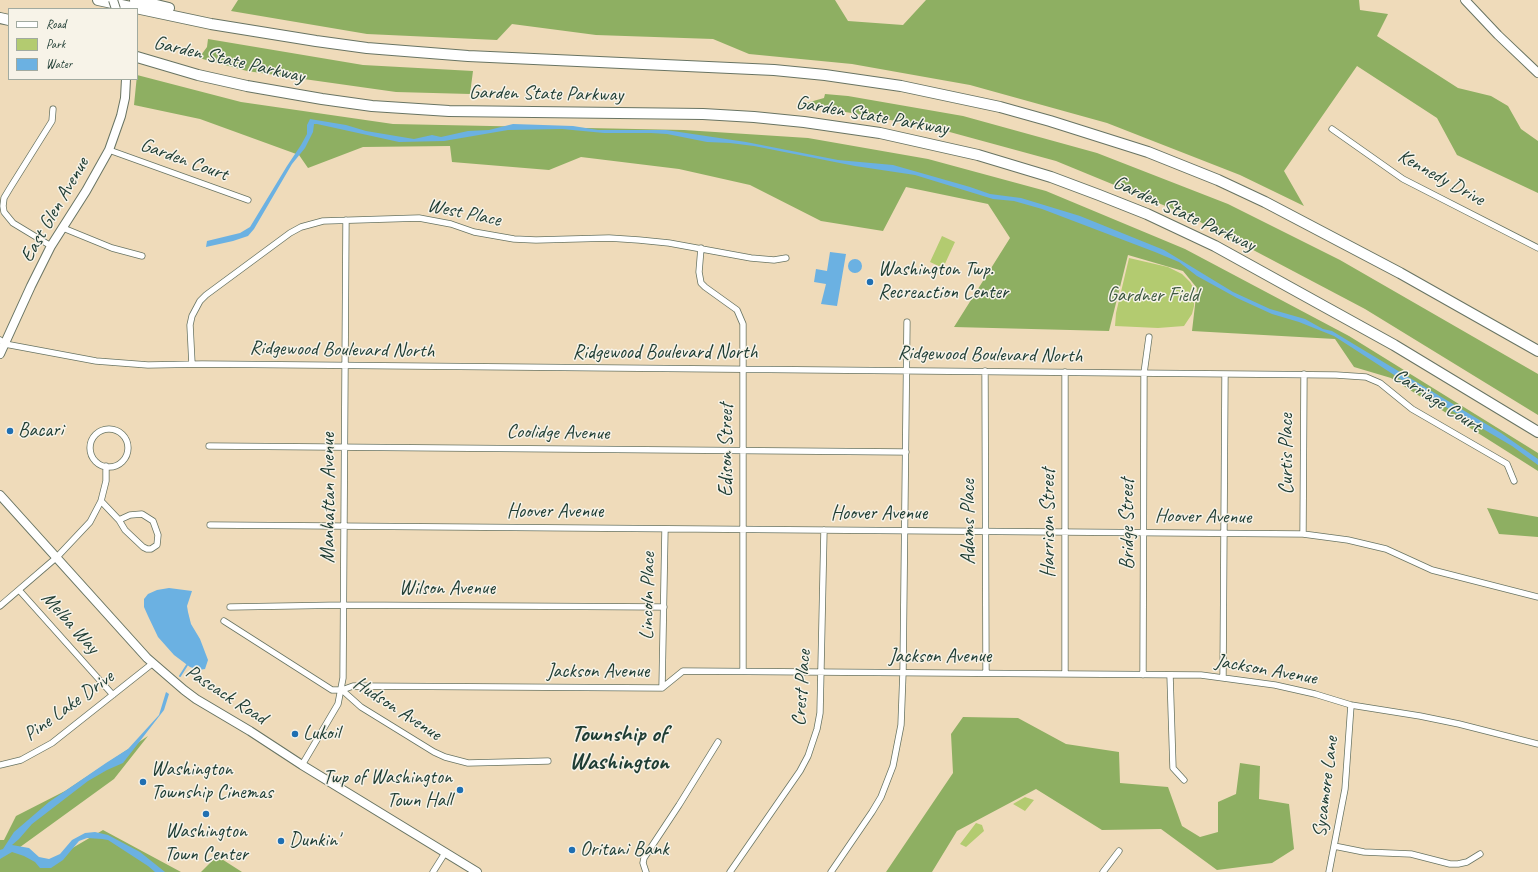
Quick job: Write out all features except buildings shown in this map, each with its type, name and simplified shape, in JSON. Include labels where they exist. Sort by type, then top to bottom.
[{"type":"highway","name":"Garden State Parkway","points":[[98,0],[136,8]]},
{"type":"highway","name":"Garden State Parkway","points":[[136,0],[266,33]]},
{"type":"highway","name":"Garden State Parkway","points":[[138,8],[211,24],[342,45],[417,53],[742,68],[825,75],[901,86],[994,106],[1050,121],[1148,152],[1218,180],[1265,202],[1400,273],[1538,350]]},
{"type":"highway","name":"Garden State Parkway","points":[[138,57],[234,83],[353,104],[449,111],[703,114],[754,117],[817,123],[880,133],[978,155],[1051,177],[1099,195],[1158,219],[1215,246],[1394,345],[1538,432]]},
{"type":"street","points":[[1465,0],[1538,74]]},
{"type":"street","name":"East Glen Avenue","points":[[0,354],[2,342],[51,246],[109,150],[121,116],[125,98],[126,80]]},
{"type":"street","points":[[51,246],[13,223],[4,212],[2,206],[4,198],[52,121],[53,109]]},
{"type":"street","name":"Kennedy Drive","points":[[1332,129],[1403,179],[1538,248]]},
{"type":"street","name":"Garden Court","points":[[109,150],[248,200]]},
{"type":"street","name":"West Place","points":[[192,364],[190,325],[192,316],[200,301],[206,295],[296,230],[314,222],[419,218],[451,224],[474,232],[514,239],[536,240],[610,238],[669,243],[751,258],[774,260],[786,258]]},
{"type":"street","name":"Manhattan Avenue","points":[[302,765],[338,704],[342,690],[343,678],[346,220]]},
{"type":"street","points":[[63,228],[112,248],[142,256]]},
{"type":"street","name":"Edison Street","points":[[700,248],[699,272],[701,283],[709,291],[732,306],[741,317],[744,333],[743,671]]},
{"type":"street","points":[[831,872],[872,812],[890,777],[895,761],[901,725],[906,452],[906,322]]},
{"type":"street","points":[[1144,373],[1149,337]]},
{"type":"street","name":"Ridgewood Boulevard North","points":[[2,342],[96,361],[148,365],[192,364],[1328,375]]},
{"type":"street","name":"Adams Place","points":[[985,371],[986,673]]},
{"type":"street","name":"Harrison Street","points":[[1065,372],[1065,674]]},
{"type":"street","name":"Bridge Street","points":[[1143,675],[1144,373]]},
{"type":"street","points":[[1224,678],[1225,374]]},
{"type":"street","name":"Curtis Place","points":[[1303,534],[1304,374]]},
{"type":"street","name":"Carriage Court","points":[[1328,375],[1366,377],[1380,383],[1412,409],[1507,464],[1514,481]]},
{"type":"street","points":[[113,429],[123,435],[126,440],[128,452],[122,462],[112,466],[106,466],[95,460],[90,448],[92,441],[100,431],[113,429]]},
{"type":"street","name":"Coolidge Avenue","points":[[209,446],[906,452]]},
{"type":"street","points":[[0,606],[56,557],[90,522],[101,501],[106,481],[106,466]]},
{"type":"street","name":"Pascack Road","points":[[0,494],[153,664],[167,677],[196,699],[250,730],[302,765],[477,872]]},
{"type":"street","points":[[101,501],[120,520],[125,530],[143,547],[151,549],[157,545],[158,535],[153,521],[142,514],[130,515],[120,520]]},
{"type":"street","name":"Hoover Avenue","points":[[210,525],[1303,534],[1348,540],[1374,546],[1398,553],[1432,570],[1538,597]]},
{"type":"street","name":"Lincoln Place","points":[[662,688],[665,529]]},
{"type":"street","name":"Crest Place","points":[[730,872],[800,771],[808,756],[817,729],[820,713],[824,530]]},
{"type":"street","name":"Melba Way","points":[[19,590],[113,695]]},
{"type":"street","name":"Wilson Avenue","points":[[230,606],[344,605],[664,607]]},
{"type":"street","name":"Hudson Avenue","points":[[224,621],[332,690],[342,690],[362,708],[434,752],[445,757],[468,763],[548,761]]},
{"type":"street","name":"Pine Lake Drive","points":[[0,765],[21,760],[52,743],[153,664]]},
{"type":"street","name":"Jackson Avenue","points":[[342,690],[353,686],[662,688],[683,671],[1201,675],[1275,685],[1314,694],[1351,705],[1428,718],[1538,744]]},
{"type":"street","points":[[1170,675],[1173,768],[1184,780]]},
{"type":"street","name":"Sycamore Lane","points":[[1329,872],[1344,789],[1351,705]]},
{"type":"street","points":[[646,872],[643,863],[644,858],[718,742]]},
{"type":"street","points":[[1334,846],[1364,852],[1410,854],[1450,864],[1467,862],[1480,854]]},
{"type":"street","points":[[1104,872],[1119,851]]},
{"type":"street","points":[[433,872],[445,853]]},
{"type":"green space","points":[[238,0],[835,0],[848,21],[903,25],[926,0],[1359,0],[1360,10],[1388,14],[1377,36],[1458,88],[1491,96],[1508,106],[1521,129],[1538,141],[1538,193],[1457,155],[1437,118],[1357,66],[1284,171],[1304,206],[1240,175],[1107,123],[970,85],[852,64],[749,54],[713,39],[596,35],[512,24],[497,40],[367,34],[231,11]]},
{"type":"green space","points":[[208,39],[363,65],[473,71],[470,94],[396,92],[247,71],[199,58],[207,47]]},
{"type":"green space","points":[[138,75],[241,102],[393,124],[684,130],[808,138],[928,159],[1046,191],[1185,249],[1349,336],[1538,453],[1538,471],[1391,378],[1354,367],[1335,339],[1192,331],[1197,288],[1183,271],[1128,255],[1109,331],[954,327],[1010,238],[988,204],[906,187],[883,231],[821,221],[750,185],[679,169],[581,157],[549,170],[452,162],[450,146],[363,147],[308,168],[299,155],[200,119],[134,105]]},
{"type":"green space","points":[[825,94],[848,96],[963,116],[1097,153],[1228,204],[1340,260],[1538,374],[1538,415],[1365,309],[1185,214],[1056,161],[935,128],[799,105],[824,98]]},
{"type":"green space","points":[[942,236],[955,242],[943,268],[930,262]]},
{"type":"green space","name":"Gardner Field","points":[[1129,258],[1168,267],[1182,274],[1190,282],[1194,289],[1194,306],[1192,314],[1184,326],[1158,328],[1115,326],[1116,313]]},
{"type":"green space","points":[[1487,508],[1538,517],[1538,537],[1499,534]]},
{"type":"green space","points":[[963,717],[1018,718],[1066,744],[1119,752],[1120,783],[1168,787],[1182,826],[1200,837],[1218,832],[1218,802],[1236,794],[1240,763],[1260,766],[1259,799],[1289,804],[1294,849],[1272,863],[1217,870],[1161,829],[1102,830],[1036,789],[957,831],[932,872],[886,872],[953,773],[951,734]]},
{"type":"green space","points":[[148,736],[114,779],[16,850],[47,863],[103,830],[181,872],[0,872],[0,840],[4,840],[16,816],[65,791]]},
{"type":"green space","points":[[1025,797],[1034,800],[1025,811],[1013,804]]},
{"type":"green space","points":[[976,823],[982,825],[984,831],[966,847],[960,844]]},
{"type":"green space","points":[[217,856],[242,872],[201,872]]},
{"type":"water","points":[[310,119],[346,125],[366,131],[414,139],[432,135],[441,137],[468,131],[489,130],[513,124],[573,126],[598,130],[666,130],[746,142],[838,160],[893,165],[990,194],[1021,198],[1080,216],[1164,250],[1233,292],[1270,309],[1305,319],[1323,329],[1332,331],[1501,433],[1538,459],[1538,465],[1512,446],[1422,393],[1334,336],[1299,322],[1272,314],[1237,298],[1197,276],[1179,262],[1155,252],[1042,209],[1014,201],[993,199],[915,175],[855,166],[754,146],[707,142],[667,134],[604,133],[562,129],[508,130],[444,141],[399,142],[314,124],[313,132],[305,148],[292,164],[254,229],[248,236],[206,247],[207,241],[240,233],[250,227],[301,145],[307,134],[307,125]]},
{"type":"water","points":[[830,252],[846,254],[837,306],[821,304],[826,284],[814,282],[816,269],[827,271]]},
{"type":"water","points":[[855,259],[860,261],[862,266],[860,271],[855,273],[850,271],[848,266],[850,261]]},
{"type":"water","points":[[169,588],[192,591],[187,606],[188,612],[191,624],[200,639],[208,660],[205,669],[199,670],[190,667],[174,655],[158,637],[144,607],[144,599],[148,594],[157,590]]},
{"type":"water","points":[[166,692],[169,694],[164,710],[123,763],[88,781],[32,824],[12,845],[29,848],[39,857],[49,859],[60,854],[72,840],[85,833],[95,832],[108,835],[140,852],[165,872],[155,872],[108,840],[102,839],[87,838],[79,841],[63,860],[51,868],[40,868],[35,862],[12,852],[0,859],[0,850],[3,849],[14,832],[49,802],[128,749],[159,715]]},
{"type":"waterway","points":[[180,676],[187,665]]},
{"type":"place","name":"Washington Twp. Recreaction Center","points":[[870,282]]},
{"type":"place","name":"Bacari","points":[[10,431]]},
{"type":"place","name":"Lukoil","points":[[295,734]]},
{"type":"place","name":"Washington Township Cinemas","points":[[143,782]]},
{"type":"place","name":"Twp of Washington Town Hall","points":[[460,790]]},
{"type":"place","name":"Washington Town Center","points":[[206,814]]},
{"type":"place","name":"Dunkin'","points":[[281,841]]},
{"type":"place","name":"Oritani Bank","points":[[572,850]]},
{"type":"district","name":"Township of Washington","points":[[619,749]]}]
